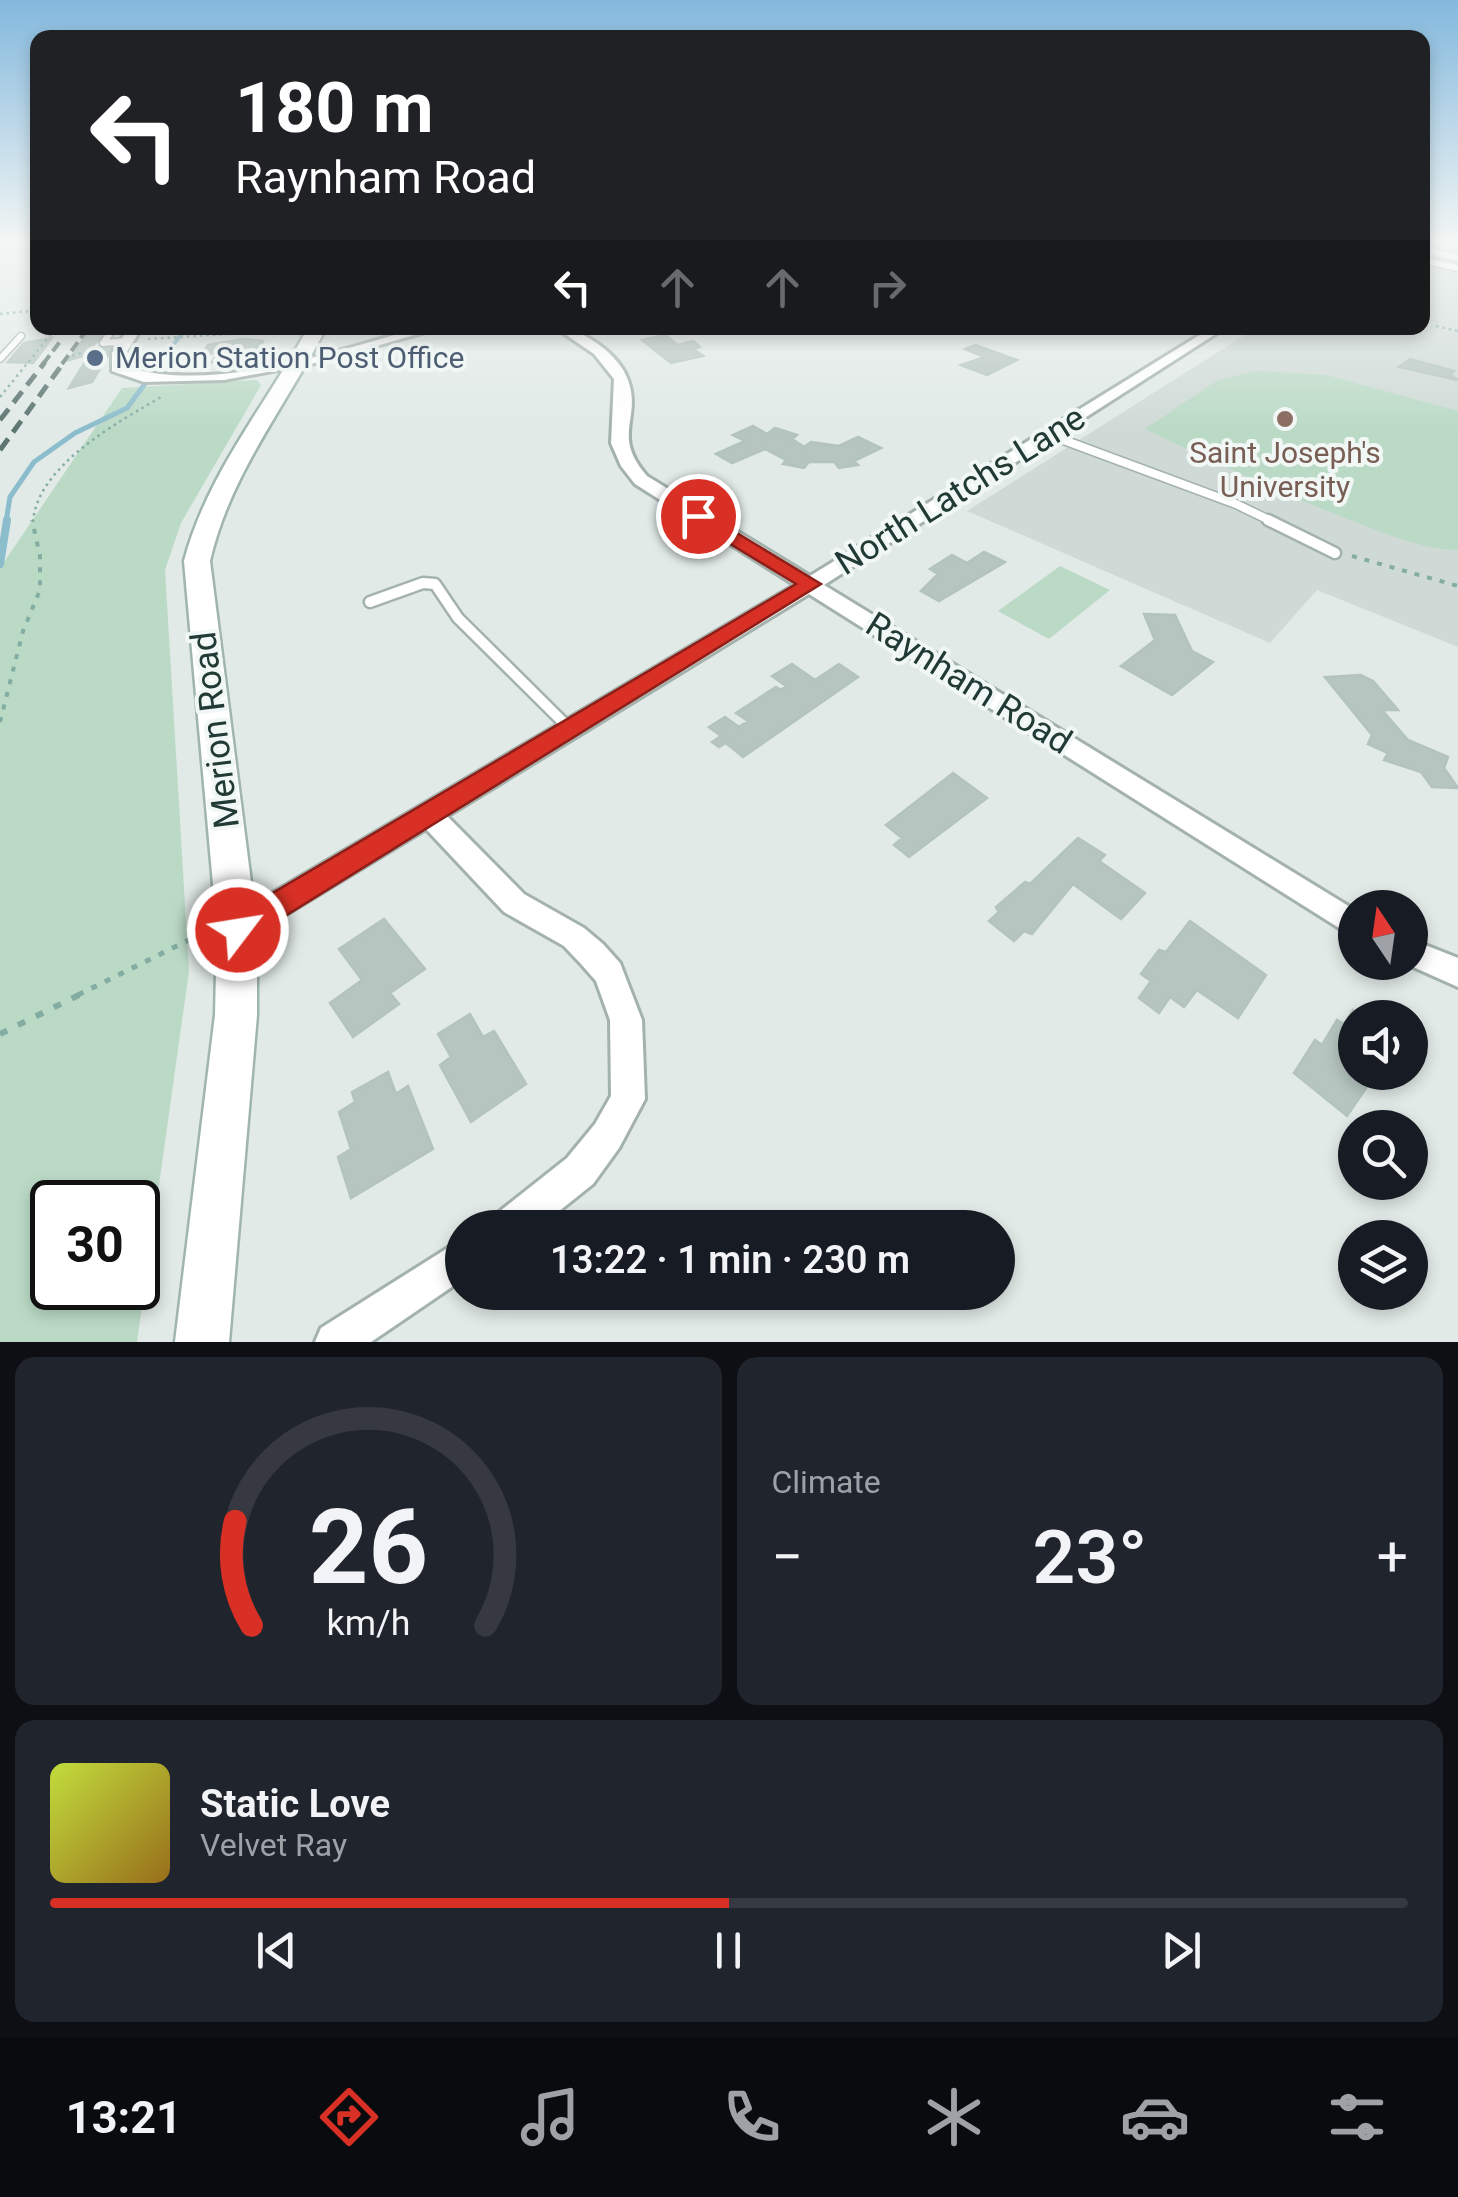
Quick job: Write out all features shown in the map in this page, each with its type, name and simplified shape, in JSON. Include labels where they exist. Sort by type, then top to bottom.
[{"type":"street","points":[[131,335],[117,368],[142,377],[160,378],[297,366],[407,335]]},
{"type":"street","name":"Merion Road","points":[[202,1342],[236,1015],[237,923],[198,561],[206,525],[231,475],[313,335]]},
{"type":"street","name":"Raynham Road","points":[[574,335],[600,351],[621,379],[616,444],[633,473],[1338,915]]},
{"type":"street","name":"North Latchs Lane","points":[[237,923],[430,816],[1209,335]]},
{"type":"street","points":[[430,816],[514,903],[574,937],[592,954],[609,973],[626,1020],[628,1099],[607,1136],[580,1171],[531,1210]]},
{"type":"street","points":[[1428,960],[1458,973]]},
{"type":"street","points":[[335,1342],[445,1269]]},
{"type":"lane","points":[[103,343],[109,335]]},
{"type":"lane","points":[[103,343],[128,335]]},
{"type":"lane","points":[[0,359],[21,336]]},
{"type":"lane","points":[[1050,436],[1236,504],[1335,553]]},
{"type":"lane","points":[[370,602],[423,584],[436,584],[458,618],[570,728]]},
{"type":"path","points":[[0,314],[30,311]]},
{"type":"path","points":[[1436,326],[1458,331]]},
{"type":"path","points":[[0,397],[50,335]]},
{"type":"path","points":[[170,337],[211,335]]},
{"type":"path","points":[[66,358],[103,343]]},
{"type":"path","points":[[0,722],[23,631],[40,590],[40,556],[32,518],[37,506],[56,476],[93,436],[173,390],[179,377]]},
{"type":"path","points":[[1335,553],[1385,562],[1458,586]]},
{"type":"path","points":[[0,1034],[237,923]]},
{"type":"shaded area","name":"Saint Joseph's University","points":[[1430,305],[1458,305],[1458,647],[1317,590],[1270,643],[967,511],[1245,335],[1430,335]]},
{"type":"green space","points":[[1257,371],[1326,375],[1458,411],[1458,550],[1391,536],[1274,489],[1145,429],[1218,380]]},
{"type":"green space","points":[[257,380],[261,385],[181,523],[165,570],[189,971],[160,1180],[30,1180],[30,1310],[141,1310],[137,1342],[0,1342],[0,568],[122,388]]},
{"type":"green space","points":[[1060,566],[1110,590],[1049,639],[998,611]]},
{"type":"building","points":[[86,335],[103,335],[89,349],[113,347],[92,382],[69,388],[90,354],[69,360]]},
{"type":"building","points":[[665,335],[678,345],[693,341],[700,347],[693,349],[703,356],[671,363],[642,340]]},
{"type":"building","points":[[52,338],[33,363],[8,362],[24,343]]},
{"type":"building","points":[[243,339],[263,341],[257,351],[232,352],[227,361],[212,362],[218,353],[202,354],[208,345]]},
{"type":"building","points":[[975,345],[1017,360],[987,375],[961,365],[985,357],[965,349]]},
{"type":"building","points":[[1410,359],[1454,371],[1450,375],[1458,380],[1399,367]]},
{"type":"building","points":[[753,426],[767,434],[775,428],[797,435],[792,439],[804,447],[811,442],[839,446],[858,437],[881,448],[854,461],[858,465],[839,468],[834,462],[809,462],[804,468],[783,464],[786,460],[765,449],[732,463],[716,454],[745,441],[733,435]]},
{"type":"building","points":[[984,552],[1005,562],[939,601],[921,591],[938,574],[930,569],[952,555],[967,563]]},
{"type":"building","points":[[1144,614],[1175,615],[1192,651],[1213,662],[1172,695],[1121,666],[1155,640]]},
{"type":"building","points":[[792,664],[815,680],[839,664],[858,677],[743,757],[726,743],[719,747],[712,742],[721,736],[709,727],[725,717],[739,727],[748,721],[736,713],[776,687],[781,690],[786,686],[772,676]]},
{"type":"building","points":[[1361,675],[1373,681],[1398,710],[1382,710],[1408,740],[1448,757],[1444,768],[1458,788],[1432,787],[1421,772],[1384,760],[1388,753],[1368,744],[1372,735],[1325,677]]},
{"type":"building","points":[[953,773],[987,798],[909,857],[894,845],[902,838],[886,825]]},
{"type":"building","points":[[1078,838],[1105,855],[1099,861],[1145,893],[1121,919],[1073,884],[1032,934],[1024,931],[1014,941],[989,921],[999,912],[996,907],[1025,882],[1030,884]]},
{"type":"building","points":[[384,919],[425,969],[390,993],[399,1004],[353,1037],[330,1003],[362,980],[339,949]]},
{"type":"building","points":[[1190,921],[1266,975],[1238,1018],[1197,990],[1184,1007],[1170,997],[1159,1013],[1139,998],[1151,981],[1141,974],[1159,950],[1166,952]]},
{"type":"building","points":[[470,1014],[483,1037],[494,1031],[526,1084],[471,1122],[440,1065],[451,1057],[438,1034]]},
{"type":"building","points":[[1337,1020],[1338,1090],[1365,1090],[1351,1110],[1340,1110],[1294,1073],[1315,1040],[1322,1045]]},
{"type":"building","points":[[388,1072],[396,1094],[408,1086],[433,1149],[351,1198],[338,1157],[351,1149],[339,1112],[355,1102],[352,1092]]},
{"type":"waterway","points":[[159,364],[181,335]]},
{"type":"waterway","points":[[6,522],[10,497],[34,462],[75,433],[127,408],[161,362]]},
{"type":"waterway","points":[[0,564],[7,520]]},
{"type":"railway","points":[[62,364],[83,335]]},
{"type":"railway","points":[[43,364],[62,339]]},
{"type":"railway","points":[[0,420],[45,362]]},
{"type":"railway","points":[[0,450],[64,362]]},
{"type":"place","name":"Merion Station Post Office","points":[[95,358]]},
{"type":"place","name":"Saint Joseph's University","points":[[1285,419]]},
{"type":"route","points":[[238,930],[810,584],[698,516]]}]
